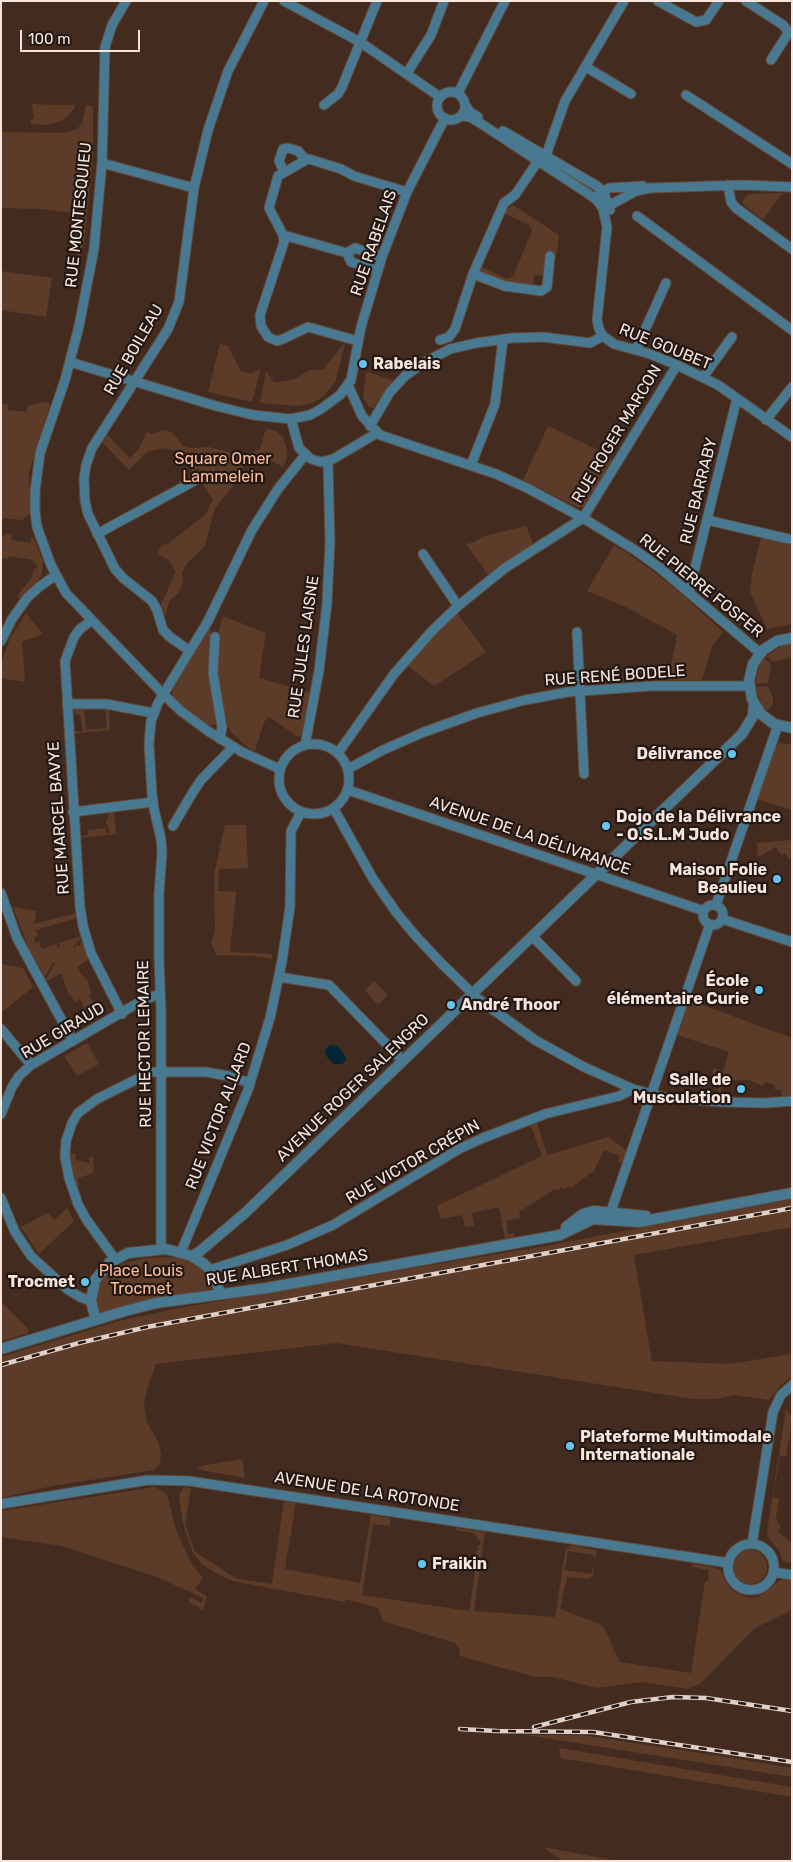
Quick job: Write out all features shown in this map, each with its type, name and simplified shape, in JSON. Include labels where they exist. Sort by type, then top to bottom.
[{"type":"street","name":"RUE MONTESQUIEU","points":[[126,1],[112,24],[105,47],[102,163],[93,257],[70,362],[40,452],[35,491],[37,528],[42,545],[56,575],[70,598],[162,694],[180,711],[233,747],[280,769]]},
{"type":"street","name":"RUE BOILEAU","points":[[190,651],[170,637],[164,630],[152,601],[119,573],[88,514],[85,501],[84,479],[86,465],[95,443],[168,329],[179,302],[194,188],[204,144],[223,84],[240,46],[264,1]]},
{"type":"street","points":[[284,1],[360,42],[440,97]]},
{"type":"street","points":[[324,105],[338,94],[342,87],[377,1]]},
{"type":"street","points":[[406,73],[431,35],[444,1]]},
{"type":"street","points":[[458,93],[505,1]]},
{"type":"street","points":[[440,340],[449,337],[455,329],[474,274],[504,203],[515,195],[542,160],[563,106],[624,1]]},
{"type":"street","points":[[658,1],[696,22],[706,20],[719,1]]},
{"type":"street","points":[[746,1],[783,25],[787,30],[787,35],[771,60]]},
{"type":"street","points":[[586,67],[631,94]]},
{"type":"street","points":[[603,336],[597,320],[606,227],[610,211],[542,160],[476,116],[466,106],[458,93],[448,92],[440,97],[438,109],[445,118],[453,120],[461,116],[470,117],[542,160],[602,191],[606,207]]},
{"type":"street","points":[[686,95],[792,164]]},
{"type":"street","points":[[461,116],[466,106]]},
{"type":"street","name":"RUE RABELAIS","points":[[348,385],[377,270],[407,192],[445,118]]},
{"type":"street","points":[[284,172],[279,161],[283,149],[288,148],[298,152],[306,160],[342,169],[354,176],[407,192]]},
{"type":"street","points":[[306,160],[278,176],[269,208],[282,235],[284,246],[260,319],[266,334],[279,341],[308,327],[358,341]]},
{"type":"street","points":[[102,163],[194,188]]},
{"type":"street","points":[[606,207],[636,191],[650,188],[728,185],[792,187]]},
{"type":"street","points":[[728,185],[728,192],[734,205],[792,249]]},
{"type":"street","points":[[595,199],[602,191],[612,188],[638,186],[650,188]]},
{"type":"street","points":[[637,216],[792,330]]},
{"type":"street","points":[[282,235],[347,253],[356,248],[382,257]]},
{"type":"street","points":[[347,253],[351,262],[377,270]]},
{"type":"street","points":[[474,274],[505,286],[541,291],[547,286],[550,256]]},
{"type":"street","points":[[636,350],[666,283]]},
{"type":"street","name":"RUE GOUBET","points":[[370,426],[394,386],[417,367],[450,349],[503,339],[543,337],[590,343],[603,336],[614,344],[677,365],[703,377],[737,398],[792,437]]},
{"type":"street","points":[[703,377],[732,337]]},
{"type":"street","points":[[471,465],[495,404],[503,339]]},
{"type":"street","points":[[70,362],[235,411],[262,417],[291,419],[310,415],[335,400],[348,385],[358,411],[377,433],[328,462],[315,461],[305,455],[297,444],[291,419]]},
{"type":"street","name":"RUE ROGER MARCON","points":[[583,518],[677,365]]},
{"type":"street","points":[[766,420],[792,387]]},
{"type":"street","name":"RUE BARRABY","points":[[690,592],[737,398]]},
{"type":"street","name":"RUE PIERRE FOSFER","points":[[377,433],[390,440],[471,465],[527,488],[583,518],[635,550],[690,592],[760,653]]},
{"type":"street","name":"RUE HECTOR LEMAIRE","points":[[161,1249],[162,1072],[159,894],[162,852],[153,802],[149,738],[153,713],[162,694],[190,651],[212,611],[252,530],[278,489],[305,455]]},
{"type":"street","name":"RUE JULES LAISNE","points":[[305,745],[319,671],[328,604],[330,543],[328,462]]},
{"type":"street","points":[[97,534],[196,480]]},
{"type":"street","points":[[338,753],[394,674],[432,631],[458,606],[509,566],[583,518]]},
{"type":"street","points":[[707,520],[789,539]]},
{"type":"street","points":[[423,554],[458,606]]},
{"type":"street","points":[[1,641],[12,619],[27,598],[56,575]]},
{"type":"street","name":"RUE MARCEL BAVYE","points":[[92,620],[74,638],[66,657],[73,812],[82,926],[91,953],[122,1014]]},
{"type":"street","points":[[577,632],[584,774]]},
{"type":"street","points":[[215,636],[213,673],[222,727],[220,738]]},
{"type":"street","points":[[792,638],[773,643],[760,653],[751,668],[749,686],[754,703],[761,714],[775,724],[792,728]]},
{"type":"street","name":"RUE RENÉ BODELE","points":[[348,769],[404,740],[466,717],[525,700],[580,691],[665,685],[749,686]]},
{"type":"street","name":"AVENUE ROGER SALENGRO","points":[[742,734],[753,716],[754,703]]},
{"type":"street","points":[[67,704],[106,704],[153,713]]},
{"type":"street","name":"AVENUE ROGER SALENGRO","points":[[207,1267],[203,1261],[207,1254],[245,1213],[742,734],[758,723],[765,721],[775,724]]},
{"type":"street","points":[[716,905],[775,724]]},
{"type":"street","points":[[305,745],[320,745],[338,753],[348,769],[349,783],[344,797],[334,809],[318,814],[301,812],[292,807],[280,790],[280,769],[283,762],[292,752],[305,745]]},
{"type":"street","points":[[174,826],[192,792],[233,747]]},
{"type":"street","name":"AVENUE DE LA DÉLIVRANCE","points":[[348,790],[704,911]]},
{"type":"street","points":[[73,812],[153,802]]},
{"type":"street","points":[[334,809],[368,870],[396,912],[423,945],[472,994],[535,1040],[575,1062],[633,1089],[651,1094],[669,1098],[722,1102],[792,1100]]},
{"type":"street","name":"RUE VICTOR ALLARD","points":[[181,1252],[250,1084],[268,1027],[279,977],[290,907],[291,831],[301,812]]},
{"type":"street","points":[[1,893],[17,938],[73,1041]]},
{"type":"street","points":[[716,905],[707,906],[703,917],[710,924],[716,924],[722,919]]},
{"type":"street","points":[[716,905],[722,912],[722,919]]},
{"type":"street","points":[[722,919],[792,942]]},
{"type":"street","points":[[609,1216],[710,924]]},
{"type":"street","points":[[532,936],[576,981]]},
{"type":"street","points":[[279,977],[329,985],[403,1060]]},
{"type":"street","name":"RUE GIRAUD","points":[[1,1114],[12,1087],[30,1065],[122,1014],[146,998],[160,994]]},
{"type":"street","points":[[1,1029],[30,1065]]},
{"type":"street","points":[[115,1258],[86,1220],[74,1195],[66,1165],[65,1148],[67,1135],[78,1113],[91,1103],[150,1072],[206,1072],[228,1076],[250,1084]]},
{"type":"street","name":"RUE VICTOR CRÉPIN","points":[[207,1267],[287,1244],[333,1225],[460,1149],[483,1138],[545,1114],[619,1096],[633,1089]]},
{"type":"street","name":"RUE ALBERT THOMAS","points":[[3,1349],[148,1305],[373,1269],[565,1233],[589,1220],[609,1216],[635,1223],[792,1193]]},
{"type":"street","points":[[1,1198],[15,1232],[31,1256],[67,1289],[80,1298],[91,1300]]},
{"type":"street","name":"AVENUE ROGER SALENGRO","points":[[192,1256],[245,1213]]},
{"type":"street","points":[[96,1320],[91,1300],[93,1286],[99,1274],[115,1258],[128,1253],[161,1249],[192,1256],[207,1267],[216,1278],[220,1294]]},
{"type":"street","points":[[752,1544],[773,1412],[781,1395],[792,1385]]},
{"type":"street","name":"AVENUE DE LA ROTONDE","points":[[1,1504],[148,1480],[189,1481],[728,1563]]},
{"type":"street","points":[[752,1544],[768,1552],[773,1563],[773,1572],[769,1581],[764,1585],[754,1589],[747,1589],[732,1580],[729,1574],[728,1563],[738,1548],[752,1544]]},
{"type":"street","points":[[773,1572],[792,1575]]},
{"type":"green space","points":[[32,104],[75,105],[68,116],[61,121],[47,125],[31,124],[31,119],[34,119]]},
{"type":"green space","points":[[86,105],[93,106],[93,158],[84,243],[75,272],[79,246],[69,244],[72,213],[42,209],[1,208],[1,132],[63,133],[71,131],[78,128],[82,123]]},
{"type":"green space","points":[[782,193],[763,220],[743,204],[743,199],[749,194]]},
{"type":"green space","points":[[513,205],[559,235],[557,253],[555,255],[547,254],[545,276],[534,275],[533,287],[507,282],[482,273],[479,270],[480,266],[507,279],[513,276],[532,231],[530,225],[505,214],[507,208]]},
{"type":"green space","points":[[1,271],[52,278],[46,317],[1,310]]},
{"type":"green space","points":[[345,342],[336,380],[323,397],[312,403],[297,406],[260,403],[266,371],[274,382],[279,382],[295,379],[310,370],[323,370]]},
{"type":"green space","points":[[220,344],[228,346],[241,371],[251,374],[261,368],[252,402],[208,392]]},
{"type":"green space","points":[[366,372],[393,380],[373,408],[369,407],[363,398]]},
{"type":"green space","points":[[44,402],[50,405],[29,473],[30,513],[23,520],[1,518],[1,403],[8,404],[8,410],[26,412],[27,406]]},
{"type":"green space","points":[[548,426],[600,451],[615,462],[587,507],[577,507],[523,480]]},
{"type":"green space","name":"Square Omer Lammelein","points":[[266,428],[276,431],[283,437],[287,451],[283,467],[260,455],[246,461],[234,485],[215,508],[205,546],[188,562],[182,572],[183,583],[178,594],[170,600],[165,616],[161,604],[176,572],[169,560],[157,554],[162,545],[169,543],[206,514],[213,499],[201,483],[206,483],[207,478],[201,477],[199,469],[194,469],[193,474],[187,453],[163,448],[147,452],[129,470],[102,442],[107,435],[130,458],[138,450],[147,432],[151,434],[164,430],[172,432],[183,446],[191,448],[209,447],[244,456],[260,449]]},
{"type":"green space","points":[[526,526],[534,546],[489,576],[466,544],[472,543],[484,536]]},
{"type":"green space","points":[[12,534],[11,540],[31,543],[31,538],[34,539],[43,561],[42,576],[20,599],[17,596],[31,579],[34,568],[37,569],[37,565],[33,560],[9,556],[8,559],[1,558],[2,537]]},
{"type":"green space","points":[[762,534],[792,546],[792,624],[767,629],[750,592],[752,574]]},
{"type":"green space","points":[[614,545],[658,575],[723,632],[712,646],[702,680],[668,680],[677,635],[628,608],[587,591]]},
{"type":"green space","points":[[26,613],[43,634],[22,642],[25,682],[1,678],[1,664],[10,638]]},
{"type":"green space","points":[[457,613],[486,652],[434,686],[407,665]]},
{"type":"green space","points":[[223,616],[266,633],[259,678],[312,693],[303,733],[298,737],[269,717],[264,722],[255,751],[246,746],[231,732],[224,719],[216,673],[219,630]]},
{"type":"green space","points":[[211,623],[211,689],[217,723],[215,725],[210,725],[184,707],[174,697],[172,692],[173,687]]},
{"type":"green space","points":[[791,644],[792,657],[773,662],[766,656],[782,646]]},
{"type":"green space","points":[[764,658],[771,664],[768,683],[755,684],[759,666]]},
{"type":"green space","points":[[768,686],[773,698],[773,704],[767,711],[762,705],[755,687]]},
{"type":"green space","points":[[92,707],[92,709],[84,710],[86,730],[107,728],[105,710],[99,710],[99,707],[109,709],[110,730],[72,734],[74,731],[83,732],[80,715],[77,715],[73,710],[76,708]]},
{"type":"green space","points":[[776,743],[792,744],[792,810],[757,799]]},
{"type":"green space","points":[[110,810],[114,810],[116,834],[78,838],[80,835],[88,835],[88,830],[106,828],[106,833],[109,833],[106,823]]},
{"type":"green space","points":[[225,825],[246,825],[248,868],[219,869],[218,891],[236,892],[230,952],[272,954],[272,959],[254,956],[216,955],[211,943],[215,932],[214,875]]},
{"type":"green space","points":[[792,840],[792,857],[789,859],[785,853],[781,855],[776,847],[758,857],[757,843]]},
{"type":"green space","points":[[13,907],[36,911],[34,924],[76,913],[77,918],[36,930],[38,936],[34,937],[35,943],[39,942],[42,949],[56,944],[58,948],[60,947],[59,943],[82,936],[73,946],[74,948],[77,945],[79,947],[82,941],[89,959],[77,967],[86,978],[91,993],[89,995],[102,1016],[91,1022],[80,999],[75,1002],[68,992],[61,973],[47,981],[46,979],[55,963],[53,962],[45,977],[28,947]]},
{"type":"green space","points":[[1,964],[23,968],[33,987],[1,1013]]},
{"type":"green space","points":[[374,981],[388,995],[378,1005],[365,990]]},
{"type":"green space","points":[[689,1000],[792,1038],[792,1096],[782,1097],[781,1090],[775,1090],[775,1085],[765,1082],[762,1086],[749,1080],[722,1080],[721,1093],[718,1093],[718,1086],[712,1086],[713,1068],[723,1071],[729,1052],[677,1035]]},
{"type":"green space","points":[[87,1043],[99,1064],[77,1076],[64,1056]]},
{"type":"green space","points":[[537,1122],[547,1155],[609,1137],[627,1151],[623,1163],[618,1162],[620,1156],[604,1150],[594,1171],[570,1188],[569,1186],[564,1189],[562,1187],[556,1191],[555,1189],[519,1212],[520,1218],[506,1221],[508,1234],[514,1233],[514,1237],[505,1239],[499,1207],[472,1213],[474,1226],[465,1227],[462,1215],[441,1219],[437,1206],[542,1156],[530,1124]]},
{"type":"green space","points":[[70,1153],[76,1154],[75,1160],[89,1163],[90,1157],[93,1157],[94,1173],[78,1178],[79,1186],[76,1187],[71,1167]]},
{"type":"green space","points":[[792,1199],[792,1227],[634,1255],[652,1361],[729,1364],[792,1354],[792,1376],[781,1385],[769,1400],[735,1395],[716,1399],[693,1399],[336,1343],[156,1364],[147,1388],[144,1404],[147,1422],[159,1444],[161,1454],[160,1464],[154,1470],[52,1486],[1,1498],[1,1357],[118,1321],[184,1307],[545,1246]]},
{"type":"green space","points":[[67,1208],[74,1221],[39,1254],[21,1227],[48,1213],[54,1220]]},
{"type":"green space","name":"Place Louis Trocmet","points":[[157,1257],[179,1258],[195,1263],[212,1281],[212,1287],[210,1289],[156,1299],[101,1314],[97,1310],[96,1295],[101,1282],[113,1268],[140,1259]]},
{"type":"green space","points":[[1,1301],[28,1329],[29,1333],[1,1341]]},
{"type":"green space","points":[[786,1409],[791,1416],[792,1422],[786,1456],[780,1456],[773,1497],[779,1498],[776,1518],[781,1528],[778,1532],[792,1543],[792,1563],[784,1562],[767,1532]]},
{"type":"green space","points":[[242,1459],[245,1478],[196,1469],[205,1465]]},
{"type":"green space","points":[[155,1487],[167,1494],[176,1530],[191,1563],[203,1578],[195,1589],[207,1596],[203,1610],[189,1602],[190,1597],[202,1603],[203,1598],[157,1577],[62,1546],[1,1537],[1,1511]]},
{"type":"green space","points":[[184,1487],[191,1488],[185,1524],[195,1552],[237,1579],[272,1584],[284,1501],[296,1503],[285,1569],[360,1583],[371,1515],[390,1518],[390,1526],[373,1524],[362,1595],[469,1611],[475,1573],[473,1570],[476,1568],[474,1564],[477,1562],[475,1559],[478,1556],[475,1552],[479,1550],[477,1547],[481,1543],[474,1533],[456,1530],[456,1528],[485,1532],[474,1611],[555,1617],[566,1547],[569,1548],[570,1545],[594,1550],[597,1552],[594,1560],[594,1555],[568,1551],[565,1570],[592,1574],[593,1568],[594,1571],[593,1576],[588,1579],[567,1577],[560,1609],[600,1624],[604,1628],[620,1662],[691,1673],[705,1581],[708,1581],[709,1570],[692,1567],[693,1564],[713,1567],[721,1571],[730,1588],[749,1598],[758,1597],[785,1578],[792,1579],[792,1610],[755,1628],[701,1683],[688,1689],[641,1682],[597,1688],[553,1677],[535,1677],[460,1656],[459,1648],[455,1643],[383,1621],[378,1608],[346,1599],[345,1602],[248,1584],[230,1580],[214,1572],[202,1564],[193,1553],[183,1524],[179,1495]]},
{"type":"green space","points":[[750,1550],[757,1551],[762,1555],[766,1560],[766,1574],[762,1579],[757,1583],[750,1584],[743,1583],[738,1579],[734,1574],[733,1567],[734,1560],[738,1555],[743,1551]]},
{"type":"green space","points":[[526,1735],[581,1735],[720,1756],[792,1768],[792,1777]]},
{"type":"green space","points":[[559,1748],[792,1787],[792,1797],[561,1758]]},
{"type":"green space","points":[[543,1847],[618,1861],[563,1861]]},
{"type":"water","points":[[332,1045],[337,1046],[344,1054],[346,1060],[342,1064],[334,1064],[327,1057],[326,1049]]},
{"type":"railway","points":[[1,1365],[79,1343],[147,1327],[792,1208]]},
{"type":"railway","points":[[534,1727],[631,1702],[673,1697],[706,1698],[792,1711]]},
{"type":"railway","points":[[460,1729],[593,1732],[792,1762]]},
{"type":"place","name":"Rabelais","points":[[363,364]]},
{"type":"place","name":"Délivrance","points":[[732,754]]},
{"type":"place","name":"Dojo de la Délivrance - O.S.L.M Judo","points":[[606,826]]},
{"type":"place","name":"Maison Folie Beaulieu","points":[[777,879]]},
{"type":"place","name":"École élémentaire Curie","points":[[759,990]]},
{"type":"place","name":"André Thoor","points":[[451,1005]]},
{"type":"place","name":"Salle de Musculation","points":[[741,1089]]},
{"type":"place","name":"Trocmet","points":[[85,1282]]},
{"type":"place","name":"Plateforme Multimodale Internationale","points":[[570,1446]]},
{"type":"place","name":"Fraikin","points":[[422,1564]]}]
